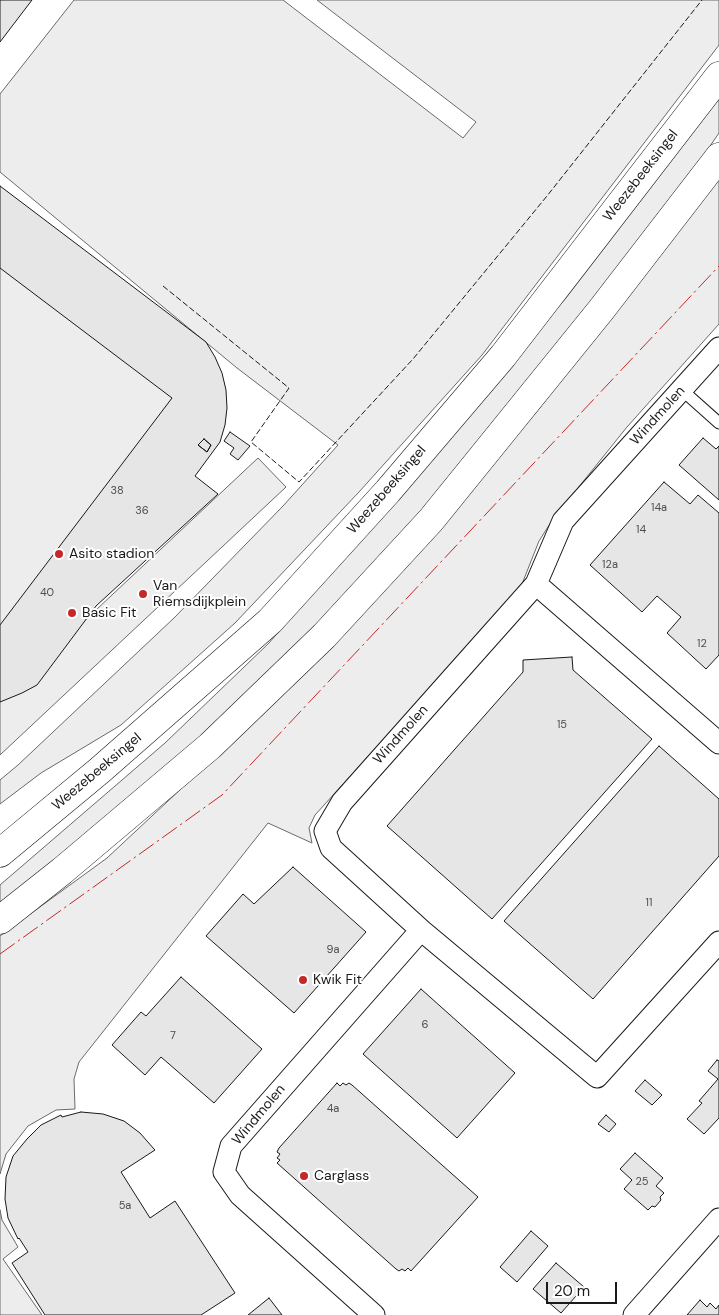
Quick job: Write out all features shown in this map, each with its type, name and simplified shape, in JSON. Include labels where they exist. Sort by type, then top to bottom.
[{"type":"main road","name":"Weezebeeksingel","points":[[0,853],[100,771],[270,621],[388,491],[503,356],[719,76]]},
{"type":"main road","points":[[0,920],[62,871],[210,746],[324,636],[431,520],[601,310],[719,157]]},
{"type":"street","name":"Windmolen","points":[[719,348],[563,521],[536,584],[342,802],[325,831],[331,848],[420,930],[597,1077],[719,942]]},
{"type":"street","points":[[536,584],[719,743]]},
{"type":"street","name":"Windmolen","points":[[374,1315],[240,1195],[224,1172],[231,1146],[420,930]]},
{"type":"street","points":[[634,1315],[719,1220]]},
{"type":"lane","points":[[682,390],[719,423]]},
{"type":"shaded area","points":[[74,0],[283,0],[463,138],[476,122],[317,0],[719,0],[719,45],[482,355],[359,492],[235,623],[121,725],[41,773],[0,804],[0,780],[174,618],[283,506],[338,445],[237,368],[0,172],[0,94]]},
{"type":"shaded area","points":[[719,99],[719,133],[677,194],[443,486],[360,580],[218,724],[0,908],[0,885],[165,743],[269,643],[566,298]]},
{"type":"shaded area","points":[[719,178],[719,324],[627,427],[553,519],[539,541],[520,589],[315,815],[309,828],[312,843],[268,823],[79,1062],[74,1079],[75,1109],[56,1110],[28,1126],[6,1154],[0,1174],[0,936],[107,858],[228,745],[438,530],[538,410]]},
{"type":"shaded area","name":"Asito stadion","points":[[0,202],[197,351],[32,670],[258,458],[286,487],[0,755]]},
{"type":"shaded area","points":[[0,1210],[2,1220],[18,1247],[3,1259],[42,1315],[0,1315]]},
{"type":"building","points":[[0,0],[32,0],[0,42]]},
{"type":"building","points":[[0,186],[206,342],[222,373],[226,390],[227,408],[220,442],[195,476],[218,494],[96,606],[37,685],[0,702],[0,625],[172,398],[0,268]],"holes":[[[204,439],[211,445],[207,452],[198,445]]]},
{"type":"building","points":[[230,432],[250,446],[238,460],[230,454],[234,448],[224,441]]},
{"type":"building","points":[[703,438],[716,449],[719,446],[719,500],[679,465]]},
{"type":"building","points":[[204,439],[211,445],[207,452],[198,445]]},
{"type":"building","points":[[664,482],[690,504],[698,495],[719,513],[719,655],[706,669],[667,633],[681,617],[657,596],[642,612],[590,565]]},
{"type":"building","points":[[572,657],[573,670],[652,739],[492,919],[387,826],[523,672],[523,660]]},
{"type":"building","points":[[659,746],[719,799],[719,856],[593,999],[504,921]]},
{"type":"building","points":[[293,867],[366,932],[294,1013],[206,936],[243,894],[254,904]]},
{"type":"building","points":[[181,977],[262,1049],[214,1103],[161,1057],[145,1075],[112,1045],[141,1012],[146,1016]]},
{"type":"building","points":[[421,989],[515,1073],[457,1138],[363,1054]]},
{"type":"building","points":[[717,1060],[719,1061],[719,1118],[704,1134],[687,1119],[702,1103],[699,1101],[718,1079],[708,1071]]},
{"type":"building","points":[[645,1080],[662,1095],[652,1105],[635,1091]]},
{"type":"building","points":[[337,1083],[340,1086],[343,1083],[352,1085],[478,1197],[411,1271],[408,1268],[405,1271],[396,1269],[277,1163],[280,1160],[277,1158],[280,1154],[277,1152],[279,1148]]},
{"type":"building","points":[[81,1112],[103,1114],[124,1121],[140,1133],[155,1150],[121,1172],[150,1218],[175,1201],[235,1293],[201,1315],[45,1315],[12,1263],[28,1252],[18,1239],[8,1218],[5,1199],[6,1177],[13,1156],[41,1125],[61,1115],[62,1117]]},
{"type":"building","points":[[606,1115],[616,1124],[609,1132],[598,1124]]},
{"type":"building","points":[[635,1153],[663,1178],[656,1186],[664,1193],[660,1197],[661,1200],[655,1207],[652,1206],[648,1210],[624,1189],[632,1180],[620,1169]]},
{"type":"building","points":[[531,1231],[548,1246],[517,1282],[500,1267]]},
{"type":"building","points":[[556,1263],[584,1287],[561,1313],[533,1289]]},
{"type":"building","points":[[269,1298],[282,1315],[248,1315]]},
{"type":"building","points":[[700,1300],[707,1307],[710,1303],[716,1309],[719,1305],[719,1315],[687,1315]]},
{"type":"fence","points":[[163,286],[289,388],[251,442],[299,482],[413,359],[547,196],[702,0]]},
{"type":"power","points":[[0,954],[222,795],[719,266]]},
{"type":"place","name":"Asito stadion","points":[[59,554]]},
{"type":"place","name":"Van Riemsdijkplein","points":[[143,594]]},
{"type":"place","name":"Basic Fit","points":[[72,613]]},
{"type":"place","name":"Kwik Fit","points":[[303,980]]},
{"type":"place","name":"Carglass","points":[[304,1176]]}]
